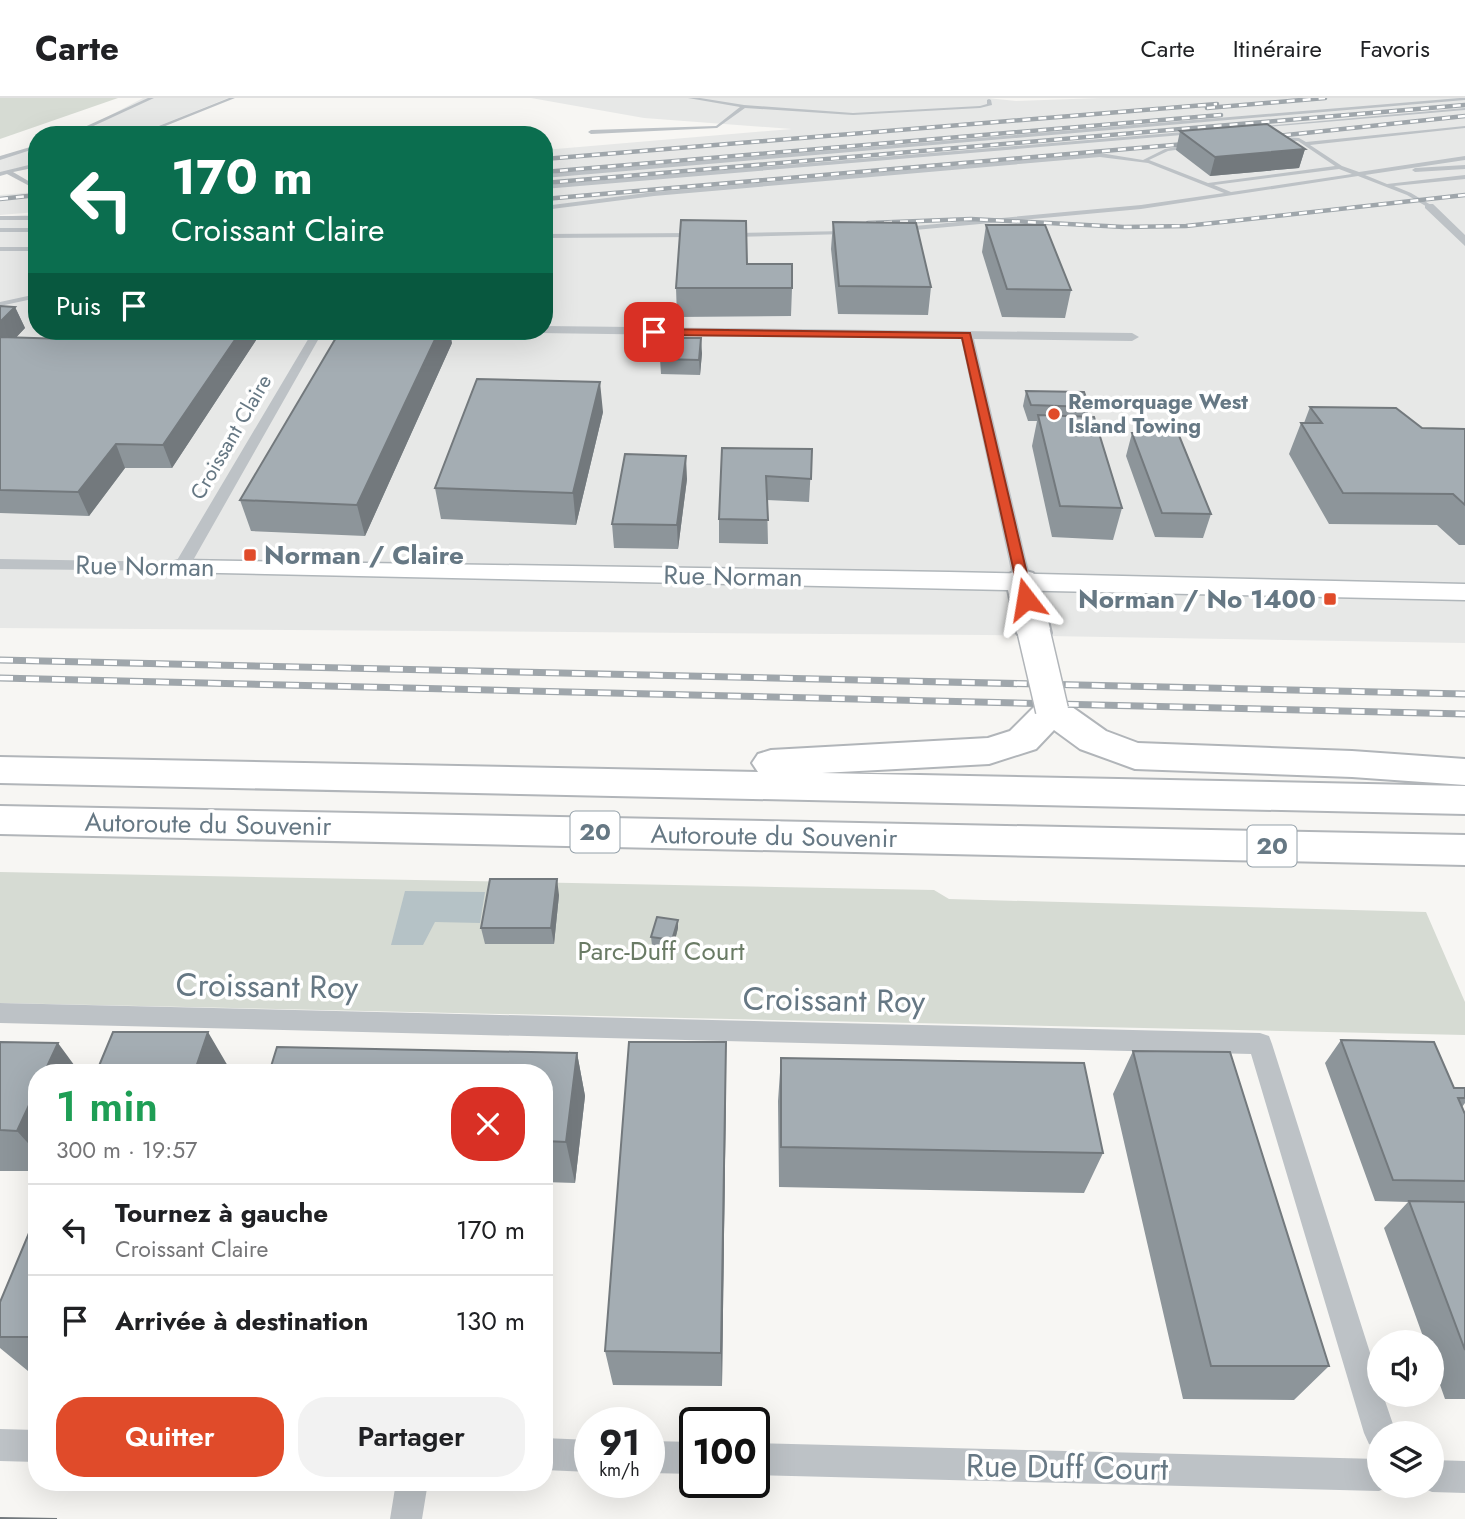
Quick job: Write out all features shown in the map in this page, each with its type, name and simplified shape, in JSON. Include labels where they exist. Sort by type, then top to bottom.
[{"type":"highway","points":[[1022,580],[1053,715],[1105,747],[1135,756],[1352,764],[1465,772]]},
{"type":"highway","points":[[511,780],[989,751],[1023,740],[1053,715]]},
{"type":"highway","name":"Autoroute du Souvenir","points":[[0,770],[1465,800]]},
{"type":"highway","name":"Autoroute du Souvenir","points":[[0,820],[1465,850]]},
{"type":"street","points":[[1429,206],[1459,230],[1465,242]]},
{"type":"street","points":[[553,330],[1132,337]]},
{"type":"street","points":[[967,335],[1022,580]]},
{"type":"street","name":"Croissant Claire","points":[[181,567],[314,340]]},
{"type":"street","name":"Rue Norman","points":[[0,564],[1022,580],[1465,592]]},
{"type":"street","name":"Croissant Roy","points":[[0,1013],[1260,1044],[1376,1421]]},
{"type":"street","points":[[0,1445],[28,1446]]},
{"type":"street","points":[[553,1454],[574,1455]]},
{"type":"street","name":"Rue Duff Court","points":[[770,1460],[1367,1475]]},
{"type":"street","points":[[1444,1476],[1465,1477]]},
{"type":"street","points":[[406,1519],[411,1491]]},
{"type":"lane","points":[[89,126],[152,98]]},
{"type":"lane","points":[[161,126],[233,98]]},
{"type":"lane","points":[[690,98],[744,106],[853,114],[980,107],[990,105],[989,100]]},
{"type":"lane","points":[[553,175],[1465,99]]},
{"type":"lane","points":[[591,132],[713,127],[725,123],[744,106]]},
{"type":"lane","points":[[1245,127],[1465,108]]},
{"type":"lane","points":[[1280,146],[1465,127]]},
{"type":"lane","points":[[553,186],[1204,131]]},
{"type":"lane","points":[[1274,139],[1294,139],[1340,167],[1429,206]]},
{"type":"lane","points":[[1144,161],[1167,150],[1199,146]]},
{"type":"lane","points":[[0,158],[28,149]]},
{"type":"lane","points":[[1304,153],[1316,152]]},
{"type":"lane","points":[[553,207],[641,195],[1110,155],[1144,161],[1233,194]]},
{"type":"lane","points":[[898,229],[1110,211],[1359,176],[1465,158]]},
{"type":"lane","points":[[0,174],[28,167]]},
{"type":"lane","points":[[1209,184],[1340,167]]},
{"type":"lane","points":[[1402,168],[1422,170],[1465,167]]},
{"type":"lane","points":[[8,172],[28,183]]},
{"type":"lane","points":[[1386,185],[1465,177]]},
{"type":"lane","points":[[0,218],[28,218]]},
{"type":"lane","points":[[0,230],[28,230]]},
{"type":"lane","points":[[724,235],[849,232]]},
{"type":"lane","points":[[553,236],[697,235]]},
{"type":"lane","points":[[0,249],[28,249]]},
{"type":"lane","points":[[0,304],[28,298]]},
{"type":"shaded area","points":[[143,98],[228,98],[158,126],[90,126]]},
{"type":"shaded area","points":[[531,98],[987,98],[1016,101],[1101,98],[1465,98],[1465,643],[986,635],[0,628],[0,217],[28,215],[28,340],[553,340],[553,149],[792,129],[644,118]]},
{"type":"shaded area","points":[[28,150],[28,169],[0,175],[0,159]]},
{"type":"shaded area","points":[[28,193],[28,213],[0,215],[0,195]]},
{"type":"shaded area","points":[[405,891],[485,892],[480,923],[435,922],[423,945],[391,945]]},
{"type":"green space","points":[[0,98],[118,98],[37,126],[28,126],[28,129],[0,139]]},
{"type":"green space","name":"Parc-Duff Court","points":[[0,872],[934,890],[949,899],[1426,912],[1465,1002],[1465,1035],[0,1003]]},
{"type":"building","points":[[1267,124],[1305,149],[1215,157],[1180,131]]},
{"type":"building","points":[[681,220],[746,221],[747,264],[792,264],[792,288],[676,288]]},
{"type":"building","points":[[833,222],[916,223],[931,287],[839,286]]},
{"type":"building","points":[[986,225],[1045,225],[1071,290],[1007,289]]},
{"type":"building","points":[[0,306],[15,307],[0,322]]},
{"type":"building","points":[[0,337],[28,338],[28,340],[235,340],[163,445],[116,444],[78,492],[0,490]]},
{"type":"building","points":[[664,338],[701,338],[699,360],[660,359]]},
{"type":"building","points":[[335,340],[435,340],[357,505],[240,500]]},
{"type":"building","points":[[477,379],[600,382],[573,493],[435,488]]},
{"type":"building","points":[[1026,391],[1084,392],[1089,407],[1031,405]]},
{"type":"building","points":[[1310,407],[1396,408],[1422,428],[1465,429],[1465,505],[1453,494],[1343,493],[1301,423],[1322,423]]},
{"type":"building","points":[[1038,415],[1094,417],[1122,508],[1060,506]]},
{"type":"building","points":[[1132,433],[1178,433],[1211,514],[1162,513]]},
{"type":"building","points":[[722,448],[812,449],[811,479],[766,476],[768,520],[719,519]]},
{"type":"building","points":[[625,454],[686,456],[677,525],[612,524]]},
{"type":"building","points":[[490,879],[557,879],[551,928],[481,928]]},
{"type":"building","points":[[657,917],[678,920],[672,940],[651,937]]},
{"type":"building","points":[[113,1032],[208,1032],[197,1064],[100,1064]]},
{"type":"building","points":[[1341,1040],[1434,1042],[1454,1088],[1465,1088],[1465,1098],[1458,1098],[1465,1114],[1465,1181],[1393,1180]]},
{"type":"building","points":[[0,1042],[58,1043],[48,1064],[28,1064],[28,1107],[17,1131],[0,1130]]},
{"type":"building","points":[[629,1042],[726,1042],[721,1353],[605,1351]]},
{"type":"building","points":[[277,1047],[577,1053],[566,1142],[553,1141],[553,1064],[272,1064]]},
{"type":"building","points":[[1133,1051],[1230,1052],[1329,1366],[1211,1366]]},
{"type":"building","points":[[781,1058],[1084,1063],[1103,1153],[781,1147]]},
{"type":"building","points":[[1409,1201],[1465,1202],[1465,1350]]},
{"type":"building","points":[[28,1235],[28,1337],[0,1337],[0,1302]]},
{"type":"railway","points":[[1207,108],[1325,98]]},
{"type":"railway","points":[[553,158],[1217,104]]},
{"type":"railway","points":[[553,182],[1465,105]]},
{"type":"railway","points":[[553,171],[1221,115]]},
{"type":"railway","points":[[1267,137],[1465,116]]},
{"type":"railway","points":[[553,198],[1197,143]]},
{"type":"railway","points":[[868,223],[971,219],[1124,227],[1186,226],[1465,195]]},
{"type":"railway","points":[[0,199],[28,196]]},
{"type":"railway","points":[[0,660],[1465,694]]},
{"type":"railway","points":[[0,678],[1465,714]]},
{"type":"place","name":"Remorquage West Island Towing","points":[[1054,414]]},
{"type":"place","name":"Norman / Claire","points":[[250,555]]},
{"type":"place","name":"Norman / No 1400","points":[[1330,599]]},
{"type":"route","points":[[654,332],[967,335],[1026,599]]}]
